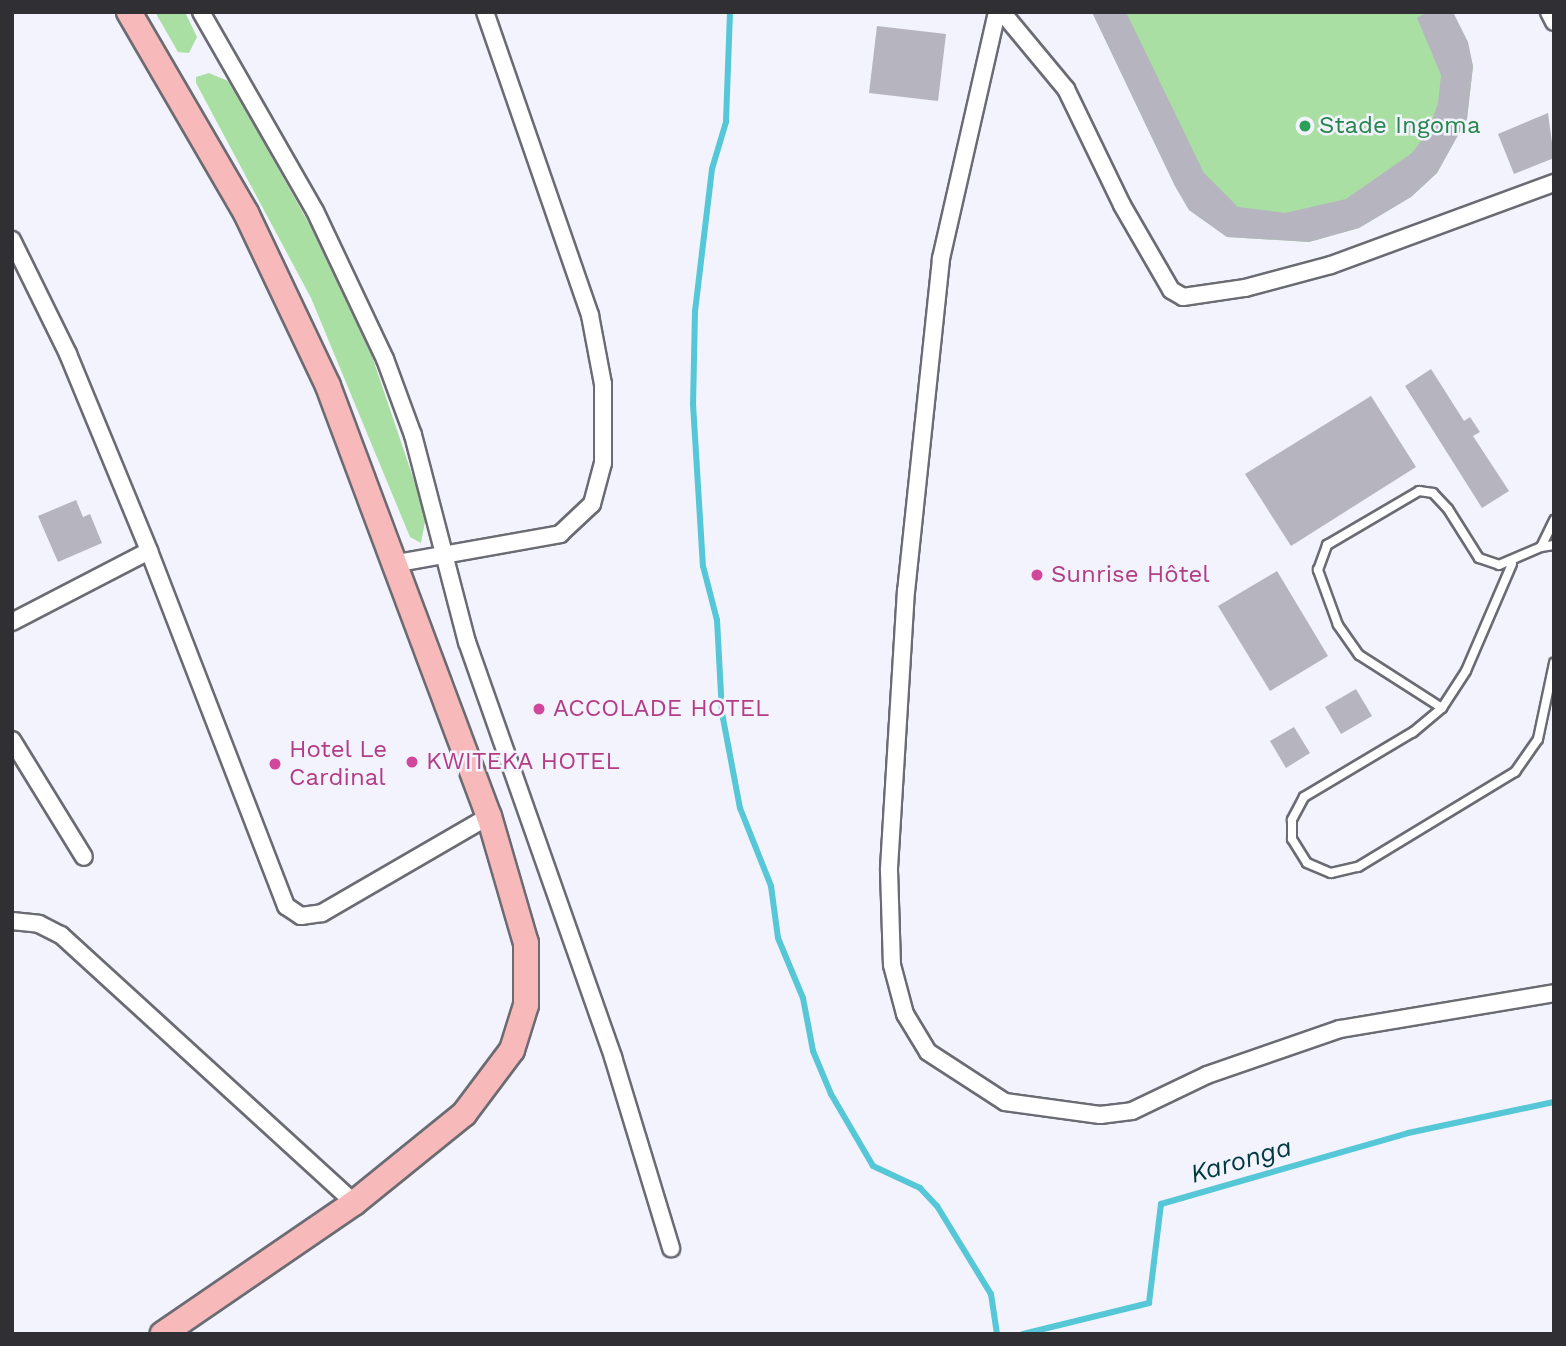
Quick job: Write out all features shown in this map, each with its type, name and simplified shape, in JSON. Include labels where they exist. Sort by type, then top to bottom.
[{"type":"main road","points":[[129,12],[246,213],[289,301],[398,563],[489,816],[526,943],[526,1006],[512,1050],[464,1114],[354,1203],[163,1334]]},
{"type":"street","points":[[201,12],[314,211],[385,359],[412,435],[467,642],[613,1057],[671,1248]]},
{"type":"street","points":[[398,563],[442,552],[560,534],[592,504],[604,450],[603,384],[590,315],[485,12]]},
{"type":"street","points":[[999,12],[1066,89],[1155,262],[1171,290],[1184,297],[1245,288],[1331,265],[1554,183]]},
{"type":"street","points":[[999,12],[941,259],[906,590],[889,870],[892,965],[905,1014],[928,1052],[1005,1102],[1100,1115],[1132,1111],[1207,1074],[1340,1029],[1554,993]]},
{"type":"street","points":[[1549,12],[1554,22]]},
{"type":"street","points":[[12,240],[68,354],[149,551],[286,906],[301,916],[322,913],[489,816]]},
{"type":"street","points":[[12,622],[149,551]]},
{"type":"street","points":[[12,740],[84,857]]},
{"type":"street","points":[[12,921],[40,924],[61,935],[354,1203]]},
{"type":"lane","points":[[1442,708],[1359,655],[1348,641],[1319,584],[1319,556],[1327,545],[1419,491],[1433,493],[1448,509],[1479,558],[1512,564]]},
{"type":"lane","points":[[1541,547],[1554,520]]},
{"type":"lane","points":[[1554,545],[1541,547],[1512,564],[1466,671],[1442,708],[1413,732],[1304,797],[1292,820],[1292,839],[1307,863],[1331,873],[1358,867],[1515,772],[1538,740],[1554,663]]},
{"type":"green space","points":[[155,12],[185,12],[197,37],[189,53],[178,52]]},
{"type":"green space","name":"Stade Ingoma","points":[[1092,12],[1453,12],[1473,66],[1467,119],[1437,173],[1411,197],[1359,228],[1309,242],[1227,237],[1189,210]]},
{"type":"green space","points":[[209,73],[228,81],[237,95],[312,229],[372,356],[426,516],[421,543],[410,537],[311,298],[196,83],[196,77]]},
{"type":"building","points":[[1092,12],[1126,12],[1204,173],[1238,207],[1285,213],[1346,199],[1412,153],[1428,132],[1438,103],[1441,75],[1417,18],[1428,12],[1453,12],[1468,42],[1473,66],[1467,119],[1437,173],[1411,197],[1359,228],[1309,242],[1227,237],[1189,210]]},
{"type":"building","points":[[877,26],[946,34],[938,101],[869,93]]},
{"type":"building","points":[[1548,113],[1554,158],[1514,174],[1498,134]]},
{"type":"building","points":[[1431,369],[1464,421],[1470,417],[1480,432],[1473,436],[1509,491],[1482,508],[1405,386]]},
{"type":"building","points":[[1371,396],[1416,467],[1291,546],[1245,474]]},
{"type":"building","points":[[76,500],[83,517],[90,514],[102,543],[58,562],[38,516]]},
{"type":"building","points":[[1277,571],[1328,656],[1270,691],[1218,606]]},
{"type":"building","points":[[1356,689],[1372,716],[1341,734],[1325,707]]},
{"type":"building","points":[[1294,727],[1310,753],[1286,768],[1270,741]]},
{"type":"waterway","points":[[730,12],[726,122],[712,169],[695,311],[693,404],[703,566],[717,620],[722,713],[740,808],[771,886],[778,938],[803,998],[813,1051],[831,1094],[873,1166],[920,1188],[937,1206],[991,1294],[997,1334]]},
{"type":"waterway","name":"Karonga","points":[[1023,1334],[1149,1303],[1161,1204],[1408,1133],[1554,1102]]},
{"type":"place","name":"Stade Ingoma","points":[[1305,126]]},
{"type":"place","name":"Sunrise Hôtel","points":[[1037,575]]},
{"type":"place","name":"ACCOLADE HOTEL","points":[[539,709]]},
{"type":"place","name":"KWITEKA HOTEL","points":[[412,762]]},
{"type":"place","name":"Hotel Le Cardinal","points":[[275,764]]}]
